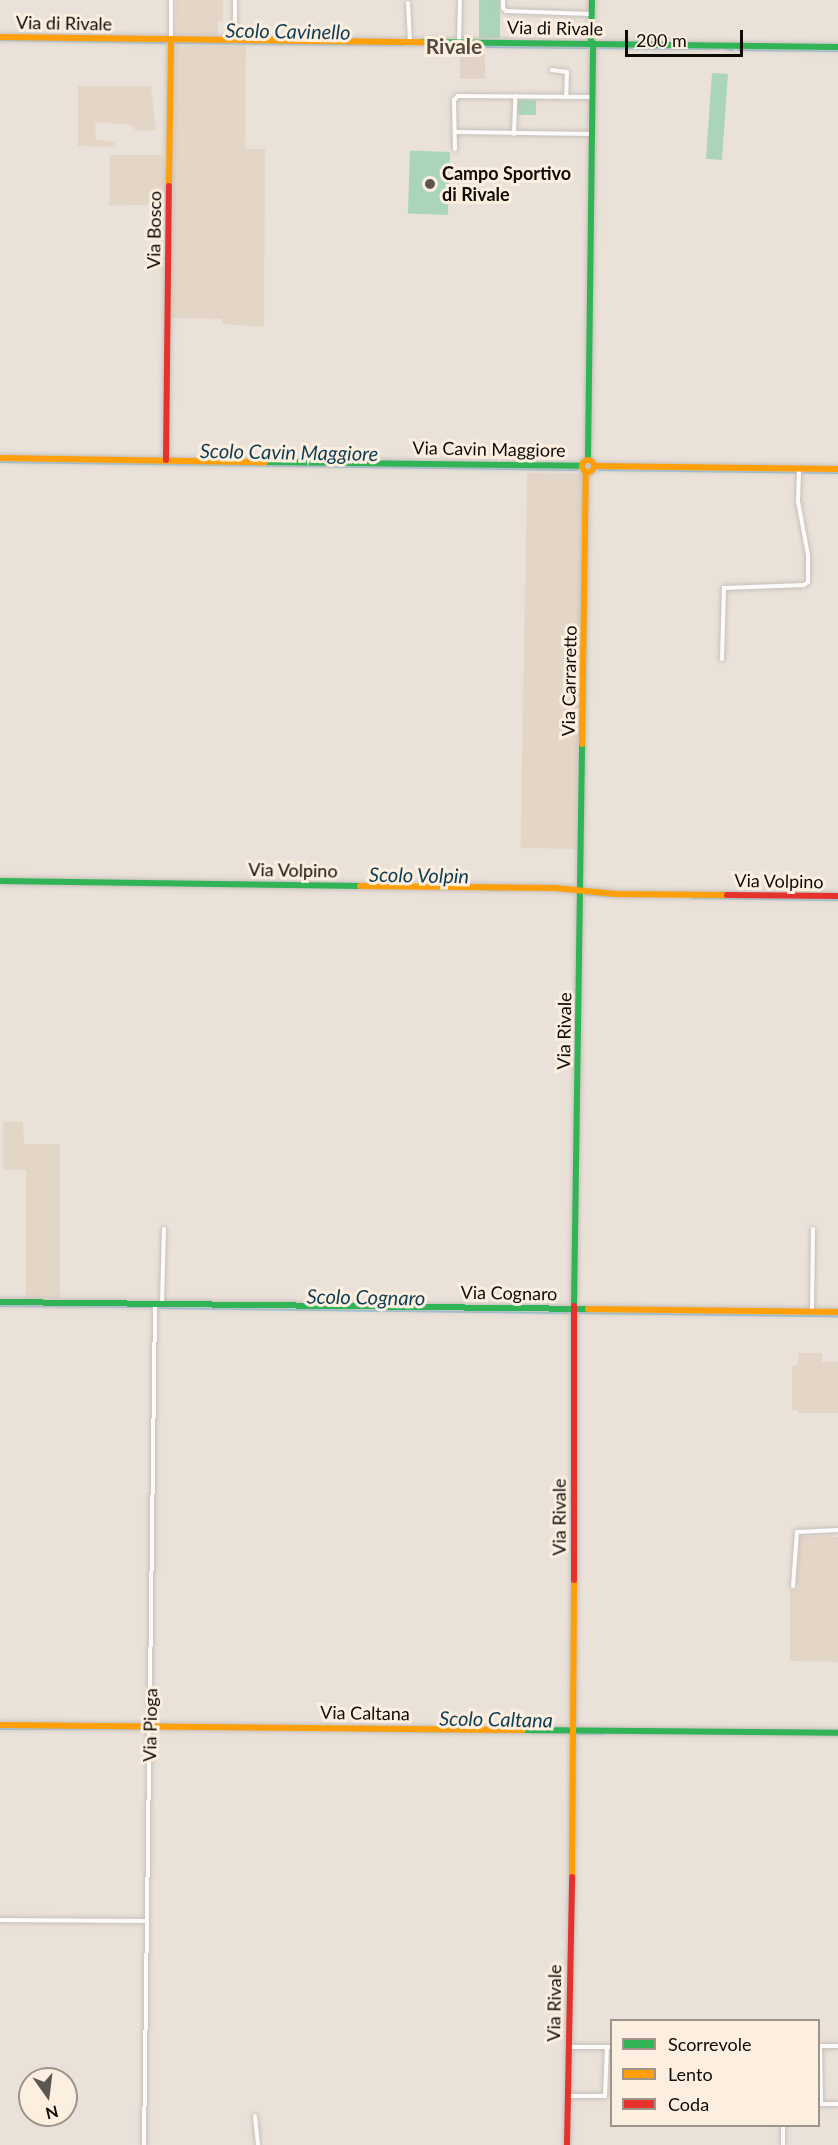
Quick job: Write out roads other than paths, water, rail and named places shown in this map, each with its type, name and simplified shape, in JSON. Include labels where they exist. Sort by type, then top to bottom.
[{"type":"street","name":"Via Bosco","points":[[166,460],[171,0]]},
{"type":"street","points":[[235,0],[236,39]]},
{"type":"street","points":[[459,42],[460,0]]},
{"type":"street","points":[[503,0],[503,8],[506,12],[591,14]]},
{"type":"street","points":[[588,459],[592,0]]},
{"type":"street","points":[[408,3],[410,41]]},
{"type":"street","name":"Via di Rivale","points":[[0,37],[502,41],[838,47]]},
{"type":"street","points":[[552,70],[567,72],[566,97]]},
{"type":"street","points":[[514,134],[515,96]]},
{"type":"street","points":[[455,149],[456,97],[592,97]]},
{"type":"street","points":[[456,132],[592,134]]},
{"type":"street","name":"Via Cavin Maggiore","points":[[0,458],[581,466],[586,472],[592,470],[594,466],[588,459],[581,466]]},
{"type":"street","points":[[594,466],[799,472],[838,469]]},
{"type":"street","name":"Via Carraretto","points":[[581,893],[586,472]]},
{"type":"street","points":[[722,659],[724,588],[804,585],[808,582],[808,555],[799,510],[799,472]]},
{"type":"street","name":"Via Volpino","points":[[0,881],[609,894],[838,896]]},
{"type":"street","name":"Via Rivale","points":[[567,2145],[574,1733],[575,1309],[581,893]]},
{"type":"street","name":"Via Pioga","points":[[144,2145],[159,1305],[164,1229]]},
{"type":"street","points":[[812,1311],[813,1229]]},
{"type":"street","name":"Via Cognaro","points":[[0,1302],[838,1312]]},
{"type":"street","points":[[793,1586],[797,1532],[838,1530]]},
{"type":"street","name":"Via Caltana","points":[[0,1725],[150,1725],[574,1733],[838,1732]]},
{"type":"street","points":[[0,1920],[147,1921]]},
{"type":"street","points":[[838,2046],[820,2046],[820,2104],[838,2104]]},
{"type":"street","points":[[567,2096],[605,2096],[609,2047],[568,2047]]},
{"type":"street","points":[[255,2116],[258,2145]]},
{"type":"street","points":[[783,2127],[783,2145]]},
{"type":"waterway","name":"Scolo Cavinello","points":[[0,40],[167,43]]},
{"type":"waterway","name":"Scolo Cavinello","points":[[174,43],[403,45]]},
{"type":"waterway","name":"Scolo Cavinello","points":[[487,47],[590,48]]},
{"type":"waterway","name":"Scolo Cavinello","points":[[595,48],[719,49]]},
{"type":"waterway","name":"Scolo Cavinello","points":[[724,49],[733,50]]},
{"type":"waterway","name":"Scolo Cavinello","points":[[738,50],[838,51]]},
{"type":"waterway","name":"Scolo Cavin Maggiore","points":[[0,462],[577,470]]},
{"type":"waterway","name":"Scolo Cavin Maggiore","points":[[599,470],[838,473]]},
{"type":"waterway","name":"Scolo Volpin","points":[[488,890],[502,890]]},
{"type":"waterway","name":"Scolo Volpin","points":[[581,894],[612,896]]},
{"type":"waterway","name":"Scolo Volpin","points":[[692,898],[838,900]]},
{"type":"waterway","name":"Scolo Cognaro","points":[[0,1306],[152,1307]]},
{"type":"waterway","name":"Scolo Cognaro","points":[[159,1308],[572,1313]]},
{"type":"waterway","name":"Scolo Cognaro","points":[[579,1313],[838,1316]]},
{"type":"waterway","name":"Scolo Caltana","points":[[0,1729],[147,1729]]},
{"type":"waterway","name":"Scolo Caltana","points":[[359,1731],[570,1733]]},
{"type":"waterway","name":"Scolo Caltana","points":[[575,1734],[603,1734]]},
{"type":"place","name":"Campo Sportivo di Rivale","points":[[430,184]]},
{"type":"district","name":"Rivale","points":[[454,46]]}]
